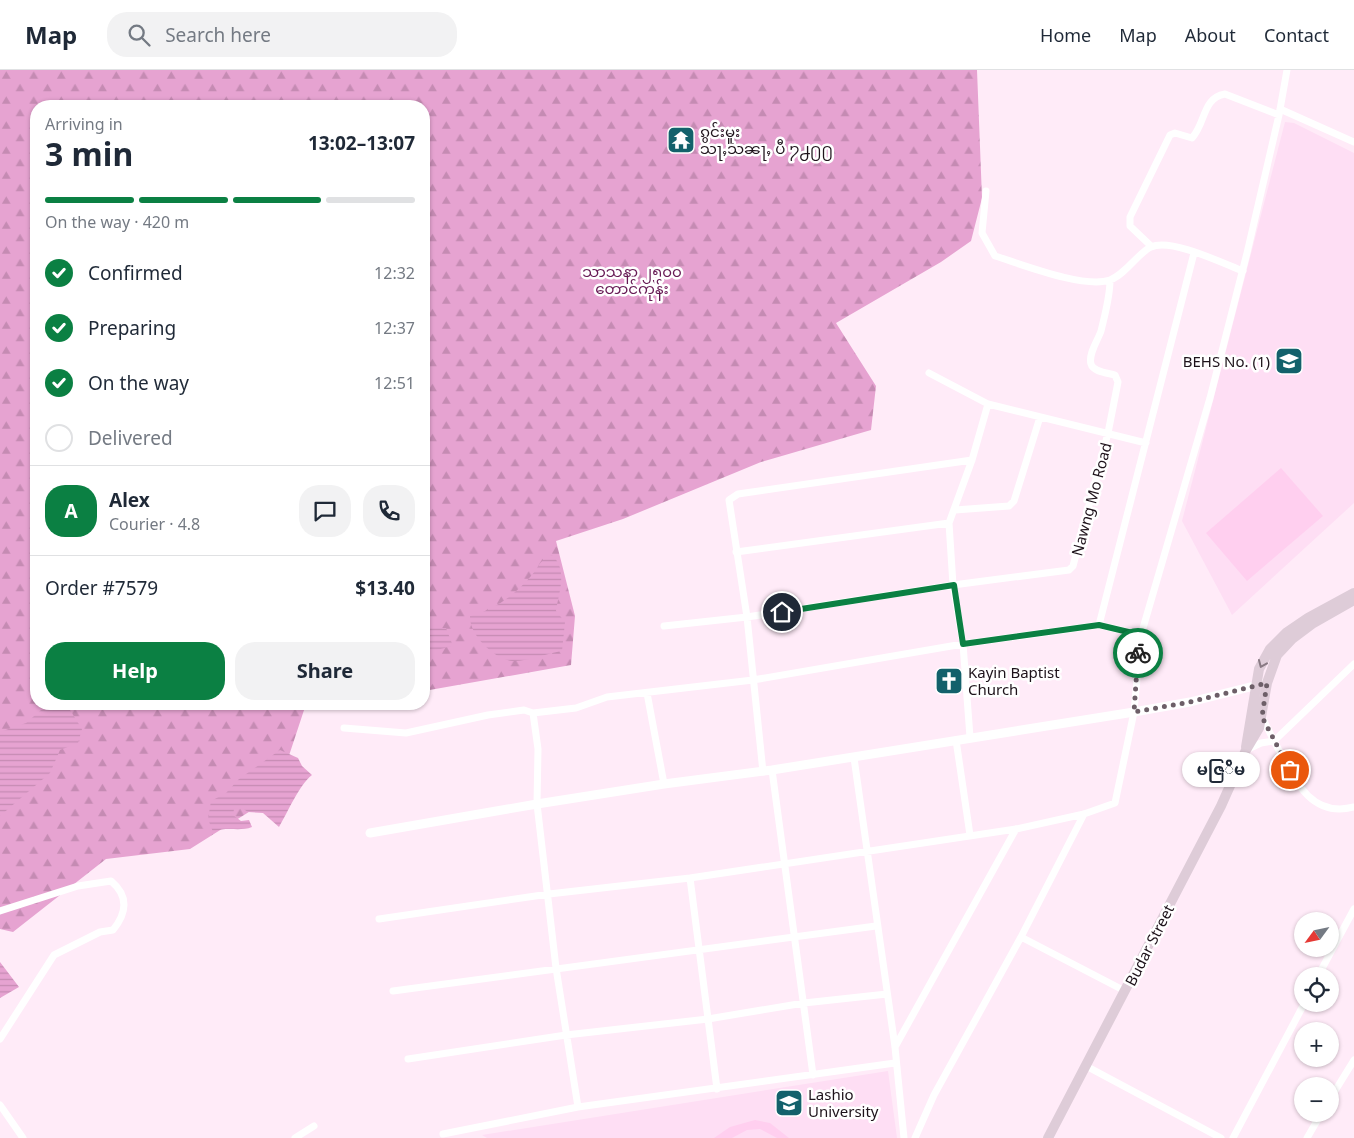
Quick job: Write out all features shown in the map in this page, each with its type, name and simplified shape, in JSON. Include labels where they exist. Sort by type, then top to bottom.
[{"type":"main road","points":[[1246,750],[1259,728],[1262,717],[1262,684],[1259,669],[1264,659],[1286,632],[1354,593]]},
{"type":"main road","points":[[1246,750],[1262,684],[1273,662],[1292,639],[1312,624],[1354,600]]},
{"type":"main road","name":"Budar Street","points":[[1048,1138],[1221,806],[1246,750]]},
{"type":"street","points":[[379,919],[549,894],[690,878],[1016,829],[1084,814],[1115,803],[1134,712],[1141,635],[1210,398],[1243,271],[1280,112],[1287,70]]},
{"type":"street","points":[[1151,246],[1130,226],[1130,218],[1170,135],[1175,133],[1192,138],[1197,133],[1210,101],[1216,96],[1225,94],[1280,112],[1354,142]]},
{"type":"street","points":[[986,192],[982,233],[994,256],[1046,272],[1090,282],[1110,280],[1130,266],[1151,246],[1173,245],[1243,271]]},
{"type":"street","points":[[1099,625],[1194,253]]},
{"type":"street","name":"Nawng Mo Road","points":[[664,626],[747,617],[954,585],[1064,571],[1073,566],[1108,433],[1117,378],[1115,375],[1094,369],[1090,359],[1100,333],[1110,292],[1110,280]]},
{"type":"street","points":[[929,373],[988,404],[1146,443]]},
{"type":"street","points":[[970,737],[963,644],[954,585],[949,523],[972,460],[988,404]]},
{"type":"street","points":[[955,510],[1009,506],[1014,501],[1040,417]]},
{"type":"street","points":[[813,1075],[784,863],[753,680],[747,617],[729,500],[733,496],[972,460]]},
{"type":"street","points":[[736,552],[949,523]]},
{"type":"street","points":[[344,728],[406,733],[488,714],[524,710],[533,714],[576,708],[607,697],[753,680],[963,644],[1099,625],[1141,635]]},
{"type":"street","points":[[1246,750],[1261,743],[1274,741],[1354,664]]},
{"type":"street","points":[[370,833],[537,804],[664,784],[854,758],[970,737],[1134,712],[1190,702],[1262,684]]},
{"type":"street","points":[[647,693],[664,784]]},
{"type":"street","points":[[533,714],[538,749],[537,804],[549,894],[556,968],[578,1107]]},
{"type":"street","points":[[1262,717],[1298,785],[1316,804],[1342,810],[1354,807]]},
{"type":"street","points":[[956,740],[970,835]]},
{"type":"street","points":[[854,758],[876,926],[895,1047],[895,1063],[904,1138]]},
{"type":"street","points":[[915,1138],[934,1095],[1021,936],[1084,814]]},
{"type":"street","points":[[895,1047],[1016,829]]},
{"type":"street","points":[[690,878],[717,1088]]},
{"type":"street","points":[[0,911],[78,886],[111,881],[118,887],[124,897],[123,918],[113,930],[100,932],[54,955],[0,1039]]},
{"type":"street","points":[[1323,967],[1354,909]]},
{"type":"street","points":[[393,991],[876,926]]},
{"type":"street","points":[[1021,936],[1125,991]]},
{"type":"street","points":[[408,1059],[566,1034],[708,1019],[804,1003],[888,994]]},
{"type":"street","points":[[1233,1138],[1300,1012]]},
{"type":"street","points":[[1339,1084],[1354,1060]]},
{"type":"street","points":[[443,1134],[578,1107],[895,1063]]},
{"type":"street","points":[[1086,1066],[1221,1138]]},
{"type":"street","points":[[0,1106],[23,1138]]},
{"type":"street","points":[[1307,1138],[1316,1122]]},
{"type":"street","points":[[295,1138],[314,1126]]},
{"type":"shaded area","name":"BEHS No. (1)","points":[[1285,122],[1294,123],[1354,153],[1354,503],[1232,615],[1182,521]]},
{"type":"shaded area","points":[[1281,468],[1323,516],[1247,581],[1206,533]]},
{"type":"shaded area","name":"Lashio University","points":[[888,1071],[897,1138],[487,1138],[482,1135]]},
{"type":"shaded area","points":[[755,1120],[770,1123],[789,1138],[777,1138],[760,1129],[747,1130],[732,1138],[714,1138],[730,1127]]},
{"type":"green space","name":"သာသနာ ၂၅၀၀ တောင်ကုန်း","points":[[0,70],[977,70],[982,198],[971,241],[941,262],[836,323],[876,386],[871,430],[761,462],[623,519],[556,541],[575,616],[571,665],[430,690],[430,100],[30,100],[30,710],[304,710],[276,795],[190,849],[106,859],[13,932],[0,929]]},
{"type":"water","points":[[552,555],[560,567],[561,574],[556,611],[565,622],[562,651],[517,661],[498,656],[478,638],[470,616],[496,606],[511,595],[525,583],[547,557]]},
{"type":"water","points":[[430,628],[446,628],[453,646],[430,652]]},
{"type":"water","points":[[41,710],[70,710],[82,729],[78,743],[60,750],[50,773],[0,816],[0,732],[26,723]]},
{"type":"water","points":[[280,750],[298,758],[302,766],[312,775],[298,792],[279,827],[263,813],[248,812],[242,808],[234,809],[233,815],[241,821],[249,820],[252,827],[223,829],[213,832],[208,819],[211,801],[226,793],[239,779]]},
{"type":"water","points":[[0,962],[19,987],[0,998]]},
{"type":"way so far","points":[[1138,653],[1134,712],[1190,702],[1267,683],[1262,717],[1290,770]]},
{"type":"place","name":"ၵွင်းမူး သႃႇသၼႃႇ ပီ ႒႕႐႐","points":[[681,140]]},
{"type":"place","name":"BEHS No. (1)","points":[[1289,361]]},
{"type":"place","name":"Kayin Baptist Church","points":[[949,681]]},
{"type":"place","name":"မဇြ်ိမ","points":[[1290,770]]},
{"type":"place","name":"Lashio University","points":[[789,1103]]},
{"type":"route","points":[[782,612],[954,585],[963,644],[1099,625],[1141,635],[1138,653]]}]
